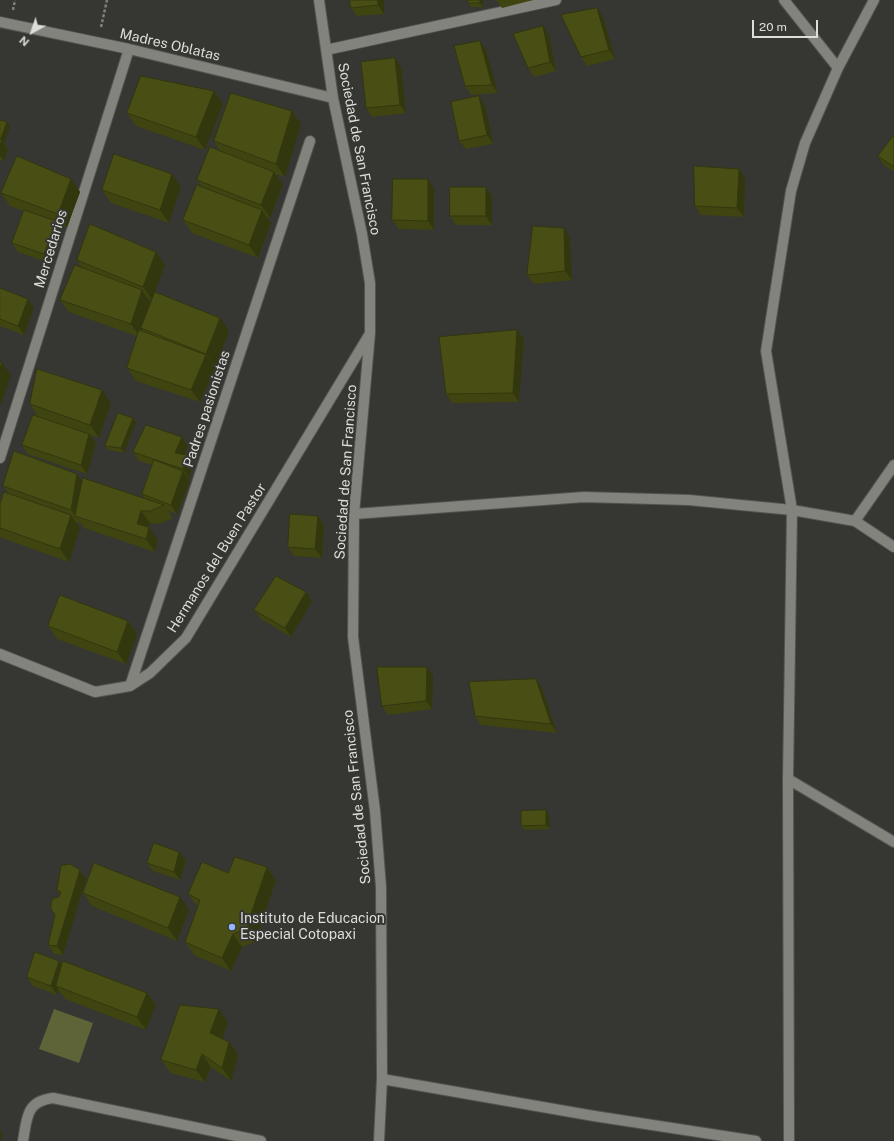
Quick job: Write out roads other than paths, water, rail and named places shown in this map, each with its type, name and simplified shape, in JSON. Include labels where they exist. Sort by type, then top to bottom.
[{"type":"street","name":"Sociedad de San Francisco","points":[[319,0],[333,98],[362,234],[370,283],[370,333],[354,514],[353,636],[375,811],[381,887],[382,1079],[379,1141]]},
{"type":"street","points":[[326,50],[556,0]]},
{"type":"street","points":[[784,0],[838,68]]},
{"type":"street","points":[[789,1141],[788,779],[792,510],[766,351],[791,191],[805,143],[838,68],[874,0]]},
{"type":"street","name":"Madres Oblatas","points":[[0,22],[128,49],[333,98]]},
{"type":"street","name":"Mercedarios","points":[[0,458],[128,49]]},
{"type":"street","name":"Padres pasionistas","points":[[130,686],[310,140]]},
{"type":"street","name":"Hermanos del Buen Pastor","points":[[0,654],[95,692],[130,686],[150,673],[186,638],[370,333]]},
{"type":"street","points":[[855,521],[894,465]]},
{"type":"street","points":[[354,514],[584,497],[689,500],[792,510],[855,521],[894,547]]},
{"type":"street","points":[[788,779],[894,842]]},
{"type":"street","points":[[382,1079],[594,1116],[756,1141]]},
{"type":"street","points":[[23,1141],[28,1114],[32,1108],[41,1101],[53,1098],[261,1141]]},
{"type":"place","name":"Instituto de Educacion Especial Cotopaxi","points":[[232,927]]}]
